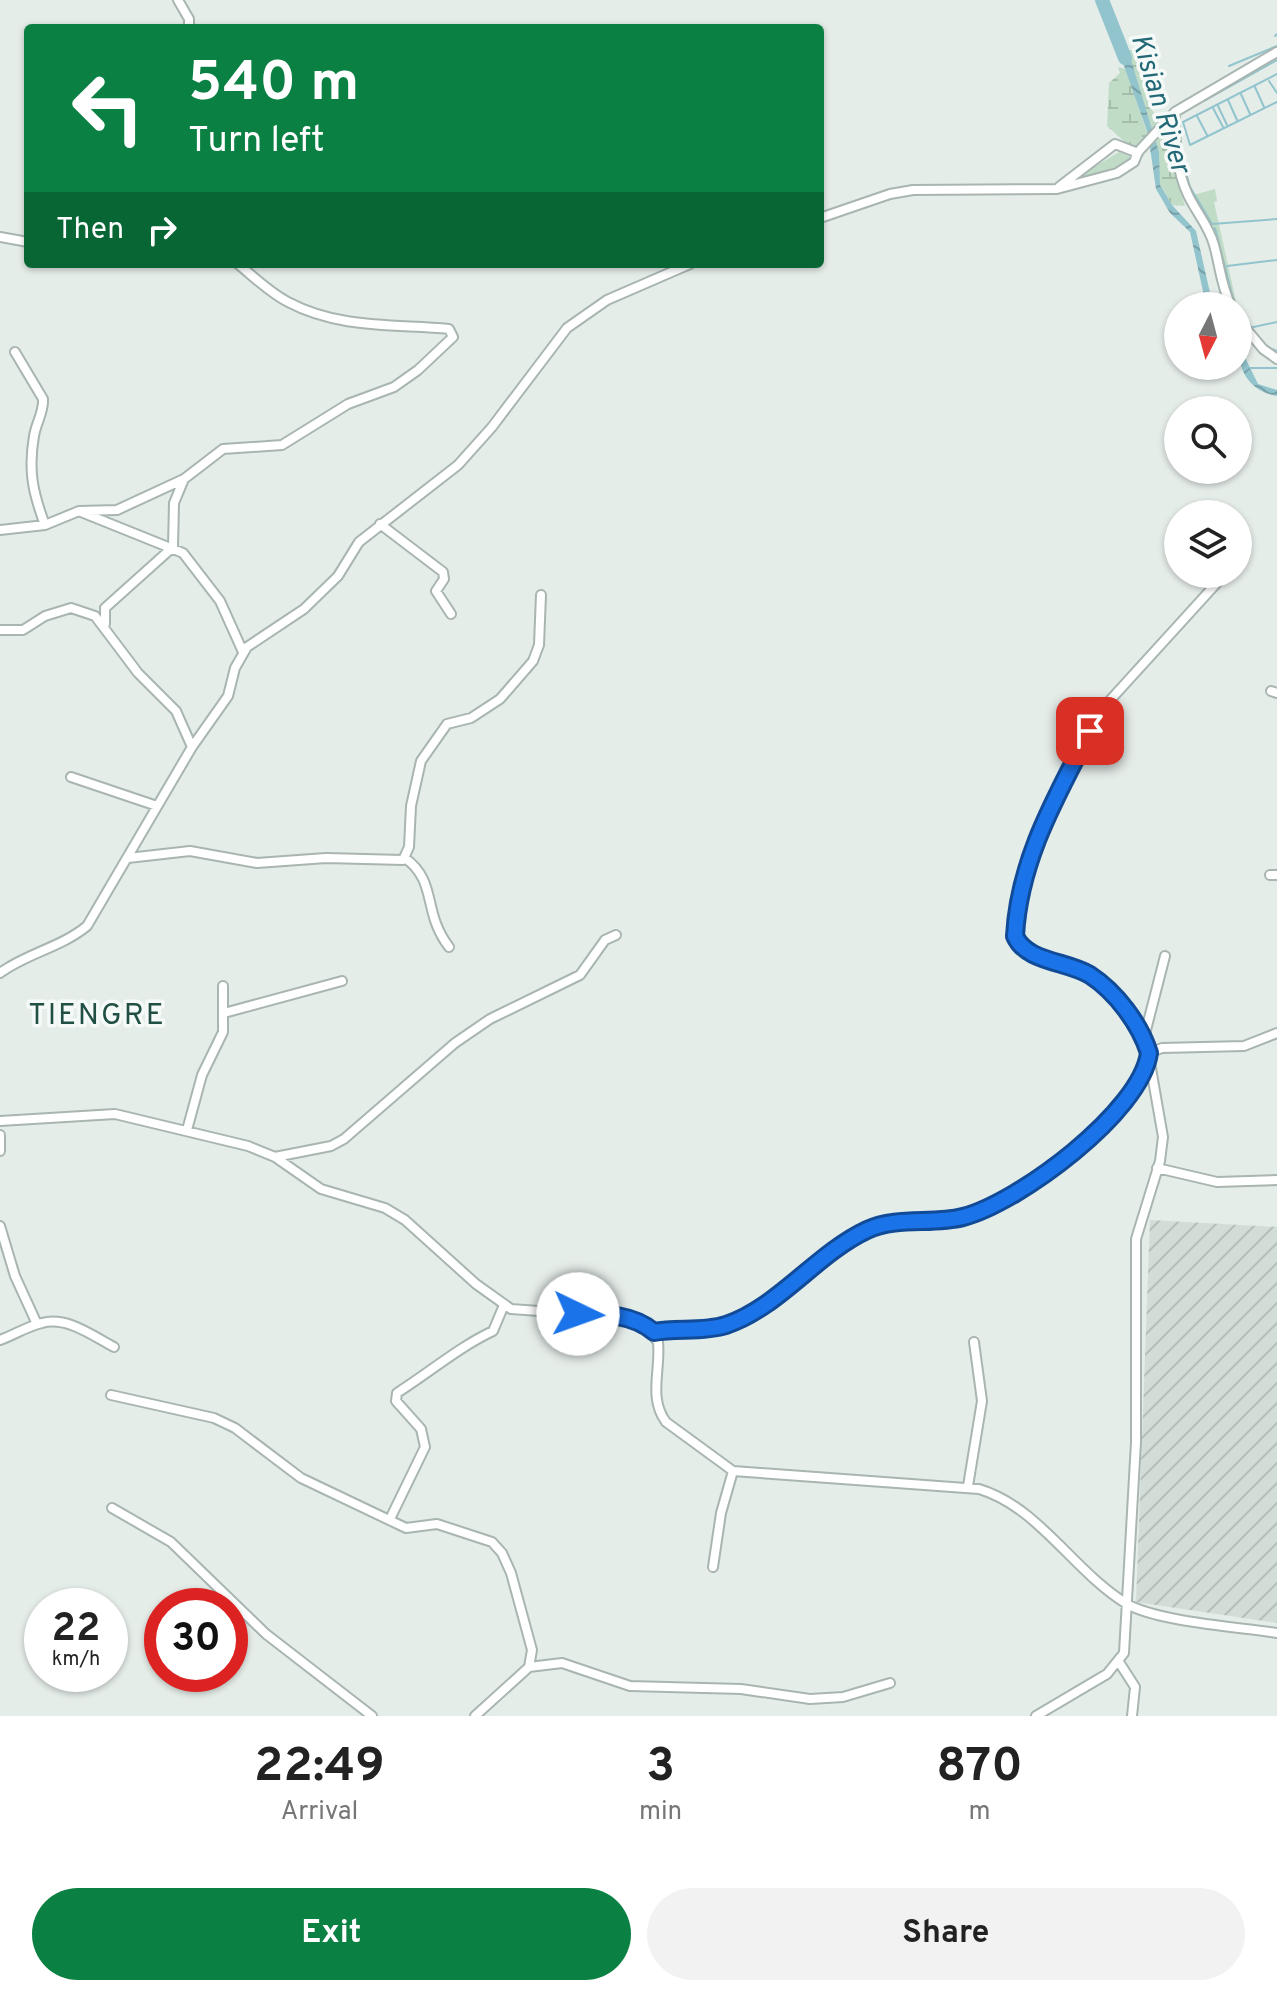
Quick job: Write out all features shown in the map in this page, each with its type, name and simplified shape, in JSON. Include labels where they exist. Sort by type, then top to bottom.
[{"type":"street","points":[[178,0],[189,24]]},
{"type":"street","points":[[824,217],[890,194],[913,190],[1057,189],[1117,173],[1134,162],[1138,152],[1175,112],[1277,52]]},
{"type":"street","points":[[1175,112],[1175,143],[1181,173],[1189,197],[1202,212],[1227,292]]},
{"type":"street","points":[[1057,189],[1115,144],[1138,152]]},
{"type":"street","points":[[0,237],[24,241]]},
{"type":"street","points":[[0,530],[45,525],[79,511],[117,510],[184,479],[223,449],[282,445],[348,404],[394,387],[418,370],[453,337],[449,329],[362,325],[309,310],[287,302],[243,268]]},
{"type":"street","points":[[0,973],[13,963],[59,946],[87,926],[192,747],[228,696],[243,652],[314,600],[338,576],[359,542],[458,465],[492,427],[558,339],[580,317],[607,300],[681,268]]},
{"type":"street","points":[[1252,336],[1277,359]]},
{"type":"street","points":[[15,352],[43,399],[34,437],[31,475],[32,495],[45,525]]},
{"type":"street","points":[[105,624],[105,608],[173,547],[174,503],[184,479]]},
{"type":"street","points":[[79,511],[183,553],[220,601],[243,652]]},
{"type":"street","points":[[380,524],[443,572],[444,579],[436,591],[451,614]]},
{"type":"street","points":[[1036,1716],[1079,1692],[1119,1662],[1124,1653],[1136,1442],[1136,1239],[1157,1168],[1162,1115],[1146,1041],[1118,999],[1088,974],[1025,950],[1015,936],[1016,921],[1041,824],[1103,708],[1212,588]]},
{"type":"street","points":[[405,858],[421,761],[447,724],[471,718],[500,699],[533,661],[539,645],[541,595]]},
{"type":"street","points":[[0,630],[23,630],[45,616],[71,608],[82,610],[105,624],[138,673],[176,711],[192,747]]},
{"type":"street","points":[[71,777],[157,806]]},
{"type":"street","points":[[128,858],[190,851],[257,863],[326,858],[397,862],[405,858]]},
{"type":"street","points":[[405,858],[424,876],[430,913],[449,947]]},
{"type":"street","points":[[275,1157],[331,1146],[344,1139],[455,1043],[490,1019],[580,975],[605,940],[616,935]]},
{"type":"street","points":[[1146,1041],[1165,956]]},
{"type":"street","points":[[224,1013],[342,981]]},
{"type":"street","points":[[187,1130],[202,1075],[223,1032],[223,986]]},
{"type":"street","points":[[654,1332],[727,1324],[870,1229],[914,1220],[959,1218],[1027,1189],[1089,1139],[1129,1094],[1154,1049],[1255,1044],[1277,1033]]},
{"type":"street","points":[[0,1121],[115,1114],[187,1130],[275,1157],[321,1189],[385,1208],[405,1220],[504,1305],[530,1313],[622,1317],[645,1325],[654,1332],[659,1353],[655,1399],[658,1411],[666,1422],[733,1471],[968,1486],[997,1494],[1015,1506],[1082,1569],[1129,1605],[1152,1613],[1277,1633]]},
{"type":"street","points":[[0,1135],[0,1151]]},
{"type":"street","points":[[1157,1168],[1217,1182],[1277,1180]]},
{"type":"street","points":[[0,1226],[15,1276],[37,1324]]},
{"type":"street","points":[[390,1519],[425,1447],[421,1429],[396,1401],[397,1393],[440,1366],[470,1340],[493,1331],[504,1305]]},
{"type":"street","points":[[0,1340],[37,1324],[68,1324],[114,1347]]},
{"type":"street","points":[[968,1486],[982,1401],[974,1342]]},
{"type":"street","points":[[111,1395],[189,1409],[214,1418],[235,1428],[301,1478],[406,1528],[437,1524],[486,1538],[498,1549],[521,1601],[532,1650],[529,1667]]},
{"type":"street","points":[[713,1567],[721,1513],[733,1471]]},
{"type":"street","points":[[112,1508],[171,1542],[266,1634],[372,1716]]},
{"type":"street","points":[[1119,1662],[1135,1687],[1132,1716]]},
{"type":"street","points":[[475,1716],[529,1667],[562,1663],[630,1686],[741,1689],[810,1699],[843,1697],[890,1683]]},
{"type":"shaded area","points":[[1150,1220],[1277,1227],[1277,1623],[1136,1602]]},
{"type":"green space","points":[[1126,50],[1139,50],[1149,85],[1148,105],[1156,115],[1164,118],[1153,132]]},
{"type":"green space","points":[[1118,67],[1126,69],[1148,136],[1135,151],[1107,126],[1109,83],[1120,73]]},
{"type":"green space","points":[[1165,130],[1170,158],[1166,162],[1173,166],[1185,206],[1172,205],[1160,185],[1156,142]]},
{"type":"green space","points":[[1119,152],[1131,157],[1128,163],[1084,180],[1084,173]]},
{"type":"green space","points":[[1215,189],[1217,201],[1214,202],[1234,292],[1229,292],[1203,212],[1190,196]]},
{"type":"water","points":[[1121,42],[1131,60],[1159,152],[1160,185],[1172,205],[1196,231],[1210,292],[1203,292],[1190,232],[1170,213],[1156,189],[1148,134],[1116,43]]},
{"type":"water","points":[[1252,372],[1258,384],[1277,390],[1277,396],[1259,390],[1249,380],[1252,380]]},
{"type":"waterway","name":"Kisian River","points":[[1102,0],[1125,58]]},
{"type":"waterway","points":[[1229,66],[1277,46]]},
{"type":"waterway","points":[[1204,101],[1277,60]]},
{"type":"waterway","points":[[1277,74],[1183,122],[1190,145],[1277,102]]},
{"type":"waterway","points":[[1269,81],[1277,93]]},
{"type":"waterway","points":[[1255,87],[1264,107]]},
{"type":"waterway","points":[[1241,94],[1250,114]]},
{"type":"waterway","points":[[1228,100],[1237,120]]},
{"type":"waterway","points":[[1218,106],[1227,125]]},
{"type":"waterway","points":[[1213,108],[1223,127]]},
{"type":"waterway","points":[[1197,116],[1207,135]]},
{"type":"waterway","points":[[1180,152],[1190,187],[1212,224],[1277,219]]},
{"type":"waterway","points":[[1215,228],[1231,292]]},
{"type":"waterway","points":[[1227,266],[1277,260]]},
{"type":"waterway","points":[[1252,327],[1277,322]]},
{"type":"waterway","points":[[1267,347],[1277,351]]},
{"type":"waterway","points":[[1252,368],[1277,368]]},
{"type":"district","name":"TIENGRE","points":[[97,1014]]},
{"type":"route","points":[[578,1314],[622,1317],[645,1325],[654,1332],[727,1324],[743,1317],[817,1262],[870,1229],[914,1220],[959,1218],[987,1209],[1027,1189],[1089,1139],[1129,1094],[1149,1053],[1146,1041],[1118,999],[1088,974],[1025,950],[1015,936],[1025,877],[1041,824],[1090,731]]}]
